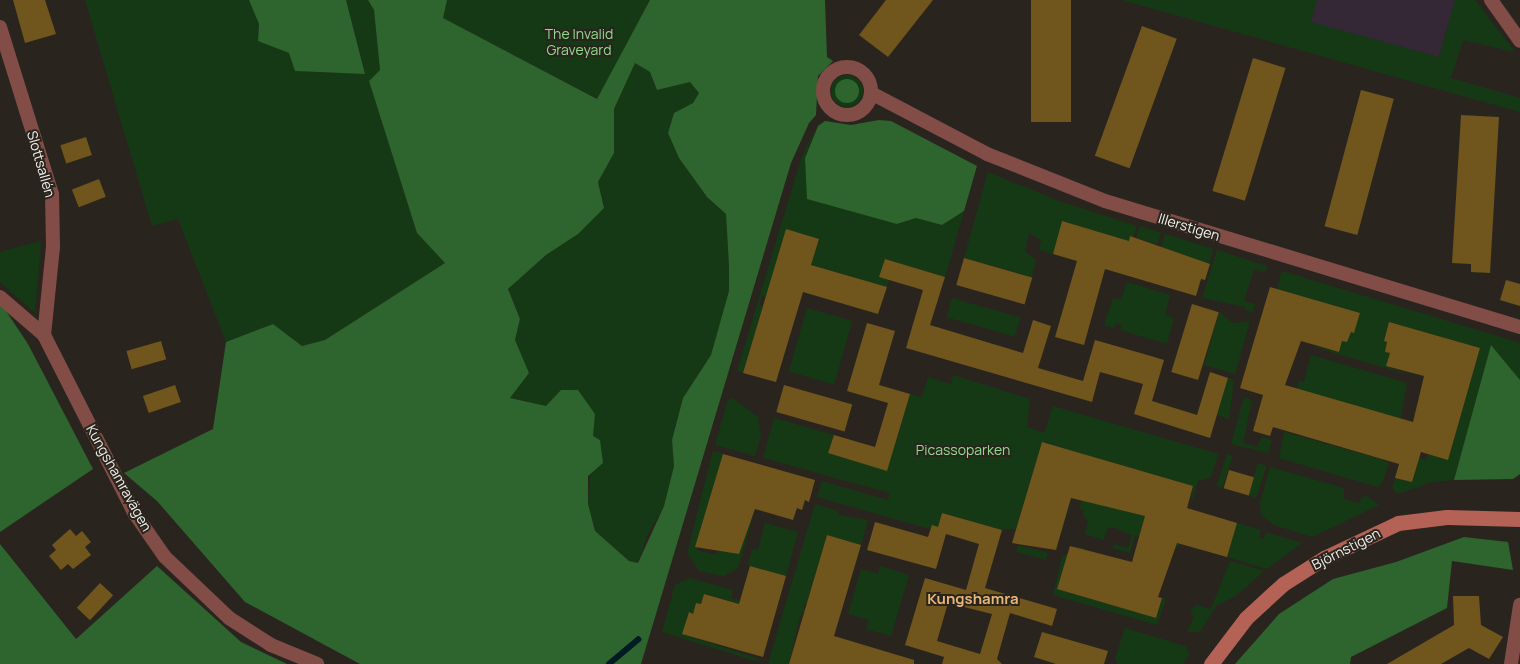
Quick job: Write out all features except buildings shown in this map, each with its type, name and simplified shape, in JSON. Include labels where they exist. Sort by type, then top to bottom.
[{"type":"street","points":[[1491,0],[1520,41]]},
{"type":"street","name":"Slottsallén","points":[[0,27],[52,194],[53,247],[44,335]]},
{"type":"street","name":"Illerstigen","points":[[871,93],[988,154],[1105,202],[1520,327]]},
{"type":"street","name":"Kungshamravägen","points":[[0,297],[44,335],[135,514],[165,557],[229,618],[271,645],[318,664]]},
{"type":"street","name":"Björnstigen","points":[[1211,664],[1246,618],[1283,584],[1324,558],[1398,523],[1447,517],[1520,519]]},
{"type":"street","points":[[1511,664],[1520,605]]},
{"type":"shaded area","points":[[1317,0],[1455,0],[1439,57],[1310,22]]},
{"type":"green space","points":[[85,0],[249,0],[259,24],[258,41],[290,53],[295,71],[365,74],[346,0],[368,0],[374,10],[380,70],[369,81],[417,233],[445,263],[325,340],[302,346],[273,324],[226,342],[178,219],[152,226]]},
{"type":"green space","points":[[249,0],[346,0],[365,74],[295,71],[289,53],[258,41],[259,24]]},
{"type":"green space","points":[[368,0],[447,0],[443,18],[597,99],[650,0],[825,0],[827,57],[833,61],[818,76],[816,115],[809,123],[791,163],[641,664],[360,664],[245,602],[157,501],[124,473],[213,429],[226,342],[273,324],[302,346],[325,340],[445,263],[417,233],[369,81],[380,70],[374,10]],"holes":[[[635,63],[650,72],[657,90],[690,82],[699,93],[693,103],[674,113],[668,133],[679,158],[707,197],[726,214],[729,291],[711,355],[683,398],[672,440],[674,466],[664,506],[638,563],[629,561],[595,531],[588,504],[588,476],[603,463],[600,440],[593,436],[595,414],[578,390],[561,390],[546,406],[510,398],[529,373],[515,340],[520,319],[508,289],[546,255],[578,234],[604,208],[598,182],[614,153],[614,109]]]},
{"type":"green space","name":"The Invalid Graveyard","points":[[447,0],[650,0],[598,99],[442,18]]},
{"type":"green space","points":[[1122,0],[1317,0],[1311,22],[1439,57],[1455,0],[1475,0],[1515,52],[1463,40],[1451,78],[1520,98],[1520,112]]},
{"type":"green space","points":[[635,63],[650,72],[657,90],[691,82],[699,93],[693,103],[674,113],[668,133],[679,158],[707,197],[726,214],[729,266],[729,291],[711,355],[683,398],[672,440],[674,466],[664,506],[647,536],[638,563],[629,561],[595,532],[588,504],[593,436],[561,390],[546,406],[510,398],[529,373],[515,340],[520,319],[508,289],[546,255],[578,234],[604,208],[598,182],[614,153],[614,109]]},
{"type":"green space","points":[[847,75],[859,79],[863,91],[859,103],[847,107],[835,103],[831,91],[835,79]]},
{"type":"green space","points":[[847,79],[852,80],[858,86],[858,96],[852,102],[847,103],[842,102],[836,96],[835,91],[836,86],[842,80]]},
{"type":"green space","points":[[879,120],[891,121],[977,166],[964,211],[942,225],[916,218],[897,224],[807,199],[805,158],[818,126],[825,121],[851,125]]},
{"type":"green space","points":[[815,129],[805,158],[897,224],[916,218],[942,225],[964,211],[945,277],[885,259],[879,276],[889,279],[887,287],[819,267],[811,264],[819,239],[766,297],[762,296],[759,305],[763,306],[743,373],[737,371],[802,156]]},
{"type":"green space","points":[[988,172],[1059,201],[1137,226],[1133,237],[1129,241],[1062,221],[1053,254],[1039,250],[1041,240],[1029,233],[1025,251],[1036,260],[1032,277],[964,258]]},
{"type":"green space","points":[[1140,226],[1161,233],[1157,244],[1136,237]]},
{"type":"green space","points":[[1165,234],[1214,249],[1209,264],[1160,249]]},
{"type":"green space","points":[[41,241],[35,313],[0,282],[0,252]]},
{"type":"green space","points":[[1217,250],[1267,266],[1265,272],[1254,269],[1244,301],[1255,304],[1253,312],[1245,310],[1245,307],[1202,298]]},
{"type":"green space","points":[[1282,271],[1520,343],[1520,380],[1492,346],[1454,480],[1432,482],[1398,494],[1392,488],[1395,478],[1412,482],[1419,458],[1426,460],[1428,454],[1448,459],[1480,348],[1389,322],[1384,341],[1387,342],[1385,352],[1390,353],[1386,366],[1417,377],[1307,345],[1339,352],[1342,341],[1347,342],[1351,332],[1354,332],[1360,313],[1277,289]]},
{"type":"green space","points":[[1127,282],[1170,295],[1165,315],[1174,318],[1167,344],[1120,330],[1122,325],[1116,323],[1114,328],[1104,325],[1113,298],[1121,300]]},
{"type":"green space","points":[[952,298],[1020,318],[1015,337],[946,317]]},
{"type":"green space","points":[[0,302],[28,344],[93,469],[0,532]]},
{"type":"green space","points":[[807,308],[852,321],[834,384],[789,371]]},
{"type":"green space","points":[[1219,312],[1233,323],[1250,321],[1235,374],[1204,365]]},
{"type":"green space","points":[[1491,345],[1520,380],[1520,474],[1513,479],[1454,480]]},
{"type":"green space","points":[[1311,355],[1407,383],[1397,438],[1297,389],[1299,381],[1304,382]]},
{"type":"green space","name":"Picassoparken","points":[[953,375],[1030,399],[1027,427],[1044,433],[1053,406],[1218,454],[1211,477],[1198,481],[1191,505],[1193,486],[1042,442],[1016,529],[1002,530],[942,513],[937,531],[817,497],[822,481],[888,500],[890,493],[763,458],[774,418],[834,435],[828,453],[887,470],[910,394],[922,397],[928,377],[951,384]]},
{"type":"green space","points":[[1228,378],[1234,380],[1229,419],[1217,415]]},
{"type":"green space","points":[[1244,397],[1252,400],[1243,443],[1257,447],[1262,437],[1272,440],[1268,453],[1231,444]]},
{"type":"green space","points":[[733,398],[758,417],[761,436],[755,456],[715,445],[728,400]]},
{"type":"green space","points":[[1284,432],[1381,459],[1389,463],[1383,482],[1378,487],[1279,458]]},
{"type":"green space","points":[[713,451],[723,454],[697,550],[715,555],[752,520],[738,568],[724,576],[699,571],[687,553]]},
{"type":"green space","points":[[1227,454],[1233,456],[1222,488],[1216,486]]},
{"type":"green space","points":[[1258,463],[1267,466],[1256,498],[1247,495]]},
{"type":"green space","points":[[1270,467],[1344,488],[1344,499],[1359,503],[1362,497],[1367,496],[1379,505],[1312,537],[1274,525],[1261,515],[1260,503]]},
{"type":"green space","points":[[1082,498],[1173,524],[1189,510],[1179,547],[1135,535],[1130,553],[1113,548],[1114,544],[1128,548],[1132,535],[1113,527],[1107,529],[1104,540],[1085,534],[1088,521],[1083,515],[1084,510],[1079,509]]},
{"type":"green space","points":[[815,504],[838,511],[838,515],[868,520],[861,545],[827,535],[807,602],[803,605],[805,611],[800,616],[789,664],[768,664]]},
{"type":"green space","points":[[765,523],[798,532],[786,576],[748,565],[752,549],[758,550]]},
{"type":"green space","points":[[1237,523],[1261,530],[1259,538],[1264,539],[1266,532],[1302,543],[1267,569],[1227,557]]},
{"type":"green space","points":[[1464,537],[1508,542],[1513,570],[1452,561],[1447,608],[1351,657],[1350,664],[1235,664],[1279,614],[1333,579],[1396,562]]},
{"type":"green space","points":[[0,544],[76,639],[157,566],[241,642],[287,664],[0,664]]},
{"type":"green space","points":[[1018,545],[1048,553],[1046,560],[1016,552]]},
{"type":"green space","points":[[1079,547],[1109,558],[1063,569],[1057,589],[1156,618],[1162,598],[1166,599],[1157,625],[1053,595],[1062,557]]},
{"type":"green space","points":[[1230,561],[1264,571],[1237,595],[1216,606],[1200,632],[1187,632],[1194,617],[1190,610],[1197,605],[1211,609]]},
{"type":"green space","points":[[880,566],[909,575],[891,636],[866,629],[869,620],[848,614],[861,569],[878,574]]},
{"type":"green space","points":[[689,578],[733,590],[731,598],[745,602],[744,605],[704,594],[701,604],[696,603],[693,614],[688,613],[683,634],[762,660],[755,661],[662,632],[675,585]]},
{"type":"green space","points":[[1125,628],[1185,646],[1190,654],[1183,664],[1118,664],[1115,659]]},
{"type":"waterway","points":[[609,664],[638,640]]},
{"type":"district","name":"Kungshamra","points":[[973,599]]}]
